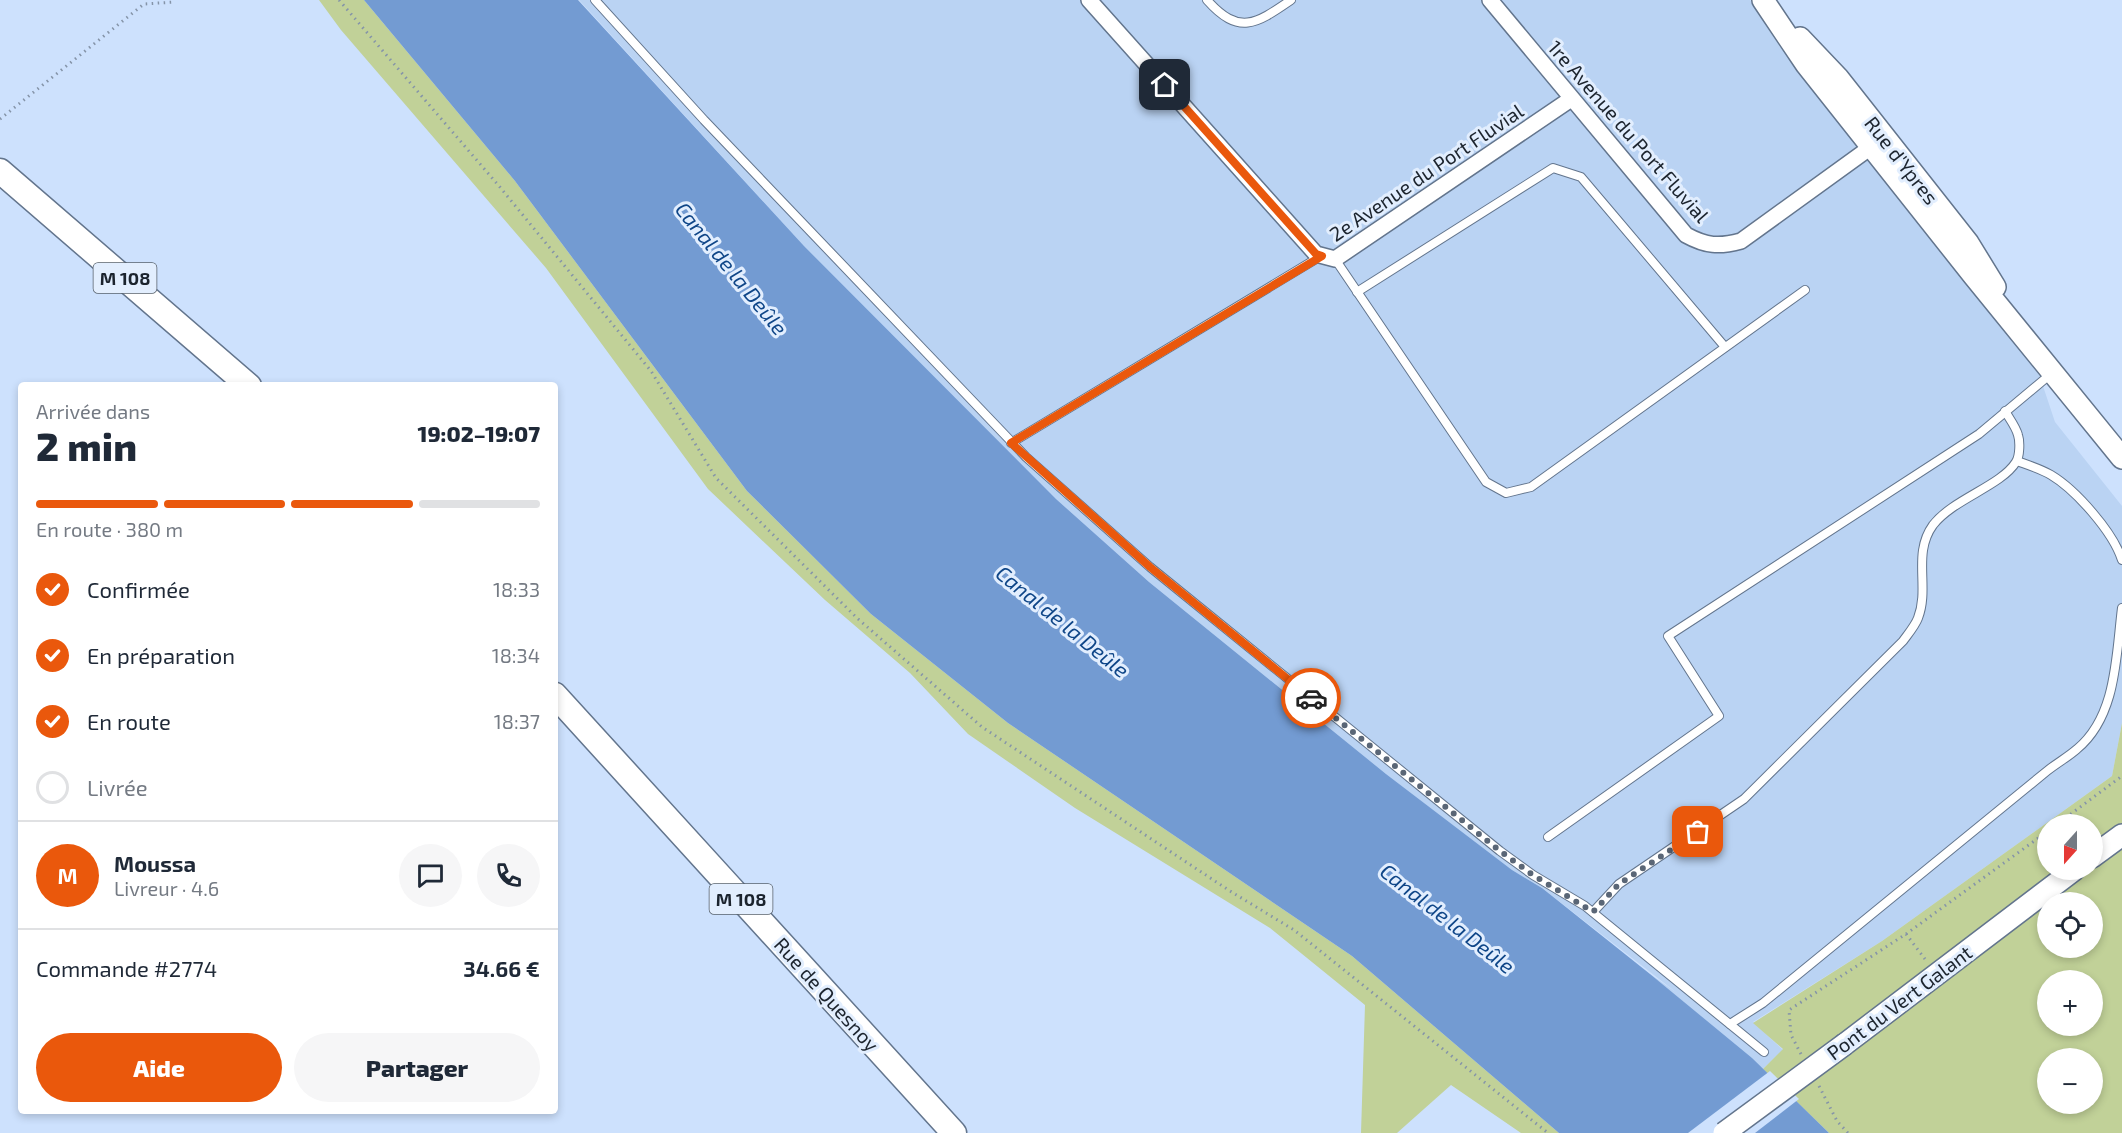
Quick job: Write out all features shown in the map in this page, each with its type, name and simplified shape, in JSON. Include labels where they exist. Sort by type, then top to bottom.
[{"type":"main road","name":"Rue d'Ypres","points":[[1763,0],[1806,64],[1871,147],[2122,458]]},
{"type":"main road","name":"Rue d'Ypres","points":[[1763,0],[1838,78],[1968,243],[2023,334]]},
{"type":"main road","name":"M 108","points":[[0,171],[244,382]]},
{"type":"main road","name":"Rue de Quesnoy","points":[[558,698],[954,1133]]},
{"type":"main road","points":[[2103,849],[2122,835]]},
{"type":"main road","name":"Pont du Vert Galant","points":[[1724,1133],[2061,880]]},
{"type":"street","name":"2e Avenue du Port Fluvial","points":[[1089,0],[1316,254],[1328,257],[1571,99]]},
{"type":"street","name":"1re Avenue du Port Fluvial","points":[[1490,0],[1686,235],[1704,244],[1716,246],[1741,241],[1871,147]]},
{"type":"lane","points":[[595,0],[704,120],[1011,443],[1150,567],[1242,643],[1500,851],[1533,875],[1593,912],[1764,1052]]},
{"type":"lane","points":[[1207,0],[1220,14],[1238,24],[1261,21],[1291,0]]},
{"type":"lane","points":[[1357,292],[1553,168],[1581,177],[1725,347]]},
{"type":"lane","points":[[1011,443],[1328,257],[1357,292],[1486,482],[1506,493],[1531,487],[1805,290]]},
{"type":"lane","points":[[1548,837],[1719,716],[1668,636],[1979,434],[2053,373]]},
{"type":"lane","points":[[1593,912],[1619,884],[1744,799],[1903,641],[1918,619],[1922,598],[1921,561],[1925,540],[1934,524],[1952,507],[2008,470],[2017,460],[2018,435],[2005,411]]},
{"type":"lane","points":[[2017,460],[2049,474],[2065,485],[2107,531],[2122,560]]},
{"type":"lane","points":[[1730,1024],[1763,1003],[2078,748],[2096,726],[2108,699],[2122,608]]},
{"type":"path","points":[[339,0],[651,371],[716,478],[857,618],[982,727],[1230,891],[1294,930],[1548,1133]]},
{"type":"path","points":[[0,119],[144,4],[175,2]]},
{"type":"path","points":[[2071,814],[2122,776]]},
{"type":"path","points":[[1789,1010],[1906,934],[2037,839]]},
{"type":"path","points":[[1906,934],[1929,964]]},
{"type":"path","points":[[1837,1121],[1848,1133]]},
{"type":"shaded area","points":[[579,0],[1750,0],[2044,374],[2041,380],[2055,422],[2122,506],[2122,723],[2112,776],[2059,814],[2037,814],[2037,830],[1882,941],[1753,1022],[1783,1050],[1763,1069],[1650,974],[1677,993],[1542,888],[1512,870],[1386,774],[1149,582],[1056,499],[804,246]]},
{"type":"green space","points":[[319,0],[364,0],[515,181],[747,491],[871,614],[1008,723],[1352,956],[1559,1133],[1521,1133],[1451,1085],[1397,1133],[1361,1133],[1365,1005],[1270,928],[1075,808],[968,734],[910,673],[825,600],[708,489],[546,268],[341,30]]},
{"type":"green space","points":[[2122,723],[2122,1133],[1829,1133],[1763,1069],[1783,1049],[1753,1023],[1882,941],[2037,830],[2037,880],[2103,880],[2103,814],[2059,814],[2112,776]]},
{"type":"water","name":"Canal de la Deûle","points":[[364,0],[578,0],[804,246],[1056,499],[1149,582],[1386,774],[1512,870],[1542,888],[1650,974],[1752,1058],[1829,1133],[1559,1133],[1352,956],[1008,723],[871,614],[747,491],[515,181]]},
{"type":"pier","points":[[1770,1071],[1799,1099],[1755,1133],[1688,1133]]},
{"type":"way so far","points":[[1311,698],[1500,851],[1533,875],[1593,912],[1619,884],[1698,832]]},
{"type":"route","points":[[1165,85],[1316,254],[1322,256],[1011,443],[1150,567],[1311,698]]}]
